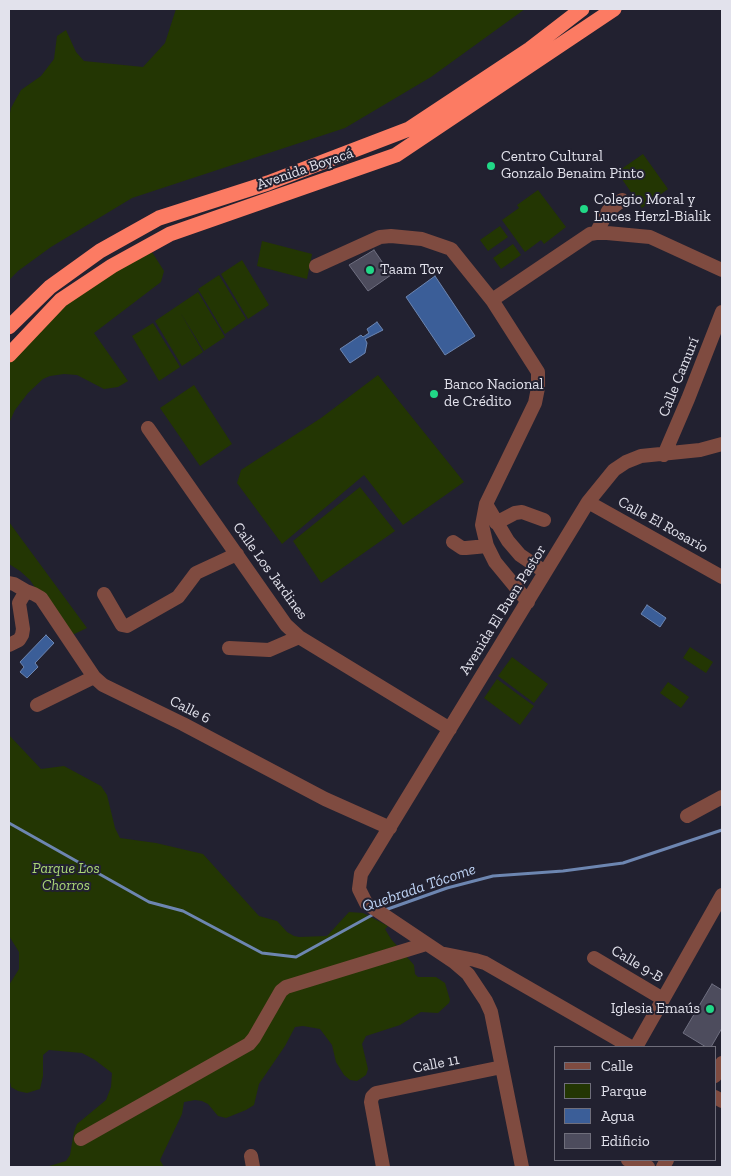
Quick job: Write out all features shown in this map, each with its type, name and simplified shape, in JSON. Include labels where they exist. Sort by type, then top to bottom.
[{"type":"highway","name":"Avenida Boyacá","points":[[9,327],[50,287],[100,251],[159,218],[268,183],[409,129],[530,49],[582,9]]},
{"type":"highway","name":"Avenida Boyacá","points":[[9,355],[61,300],[112,266],[170,234],[396,155],[614,9]]},
{"type":"street","points":[[596,233],[608,211],[622,200]]},
{"type":"street","points":[[492,300],[590,234],[596,233],[650,237],[722,270]]},
{"type":"street","points":[[316,266],[380,237],[392,236],[422,240],[451,249],[492,300],[538,372],[538,388],[535,403],[486,504],[482,525],[487,546],[501,570],[528,602]]},
{"type":"street","name":"Calle Camurí","points":[[664,455],[722,312]]},
{"type":"street","name":"Calle Los Jardines","points":[[148,428],[286,625],[299,637],[450,728]]},
{"type":"street","name":"Avenida El Buen Pastor","points":[[426,944],[366,903],[359,889],[361,874],[365,865],[390,828],[588,502],[620,465],[642,456],[700,450],[722,444]]},
{"type":"street","name":"Calle El Rosario","points":[[588,502],[722,577]]},
{"type":"street","points":[[486,504],[496,523],[520,555],[546,572]]},
{"type":"street","points":[[496,523],[515,513],[522,512],[544,520]]},
{"type":"street","points":[[453,542],[462,548],[487,546]]},
{"type":"street","points":[[104,594],[122,625],[127,626],[178,597],[196,573],[237,554]]},
{"type":"street","name":"Calle 6","points":[[9,583],[19,586],[18,599],[34,594],[41,598],[94,677],[103,685],[183,724],[325,799],[390,828]]},
{"type":"street","points":[[9,645],[19,640],[23,629],[18,599]]},
{"type":"street","points":[[229,648],[269,650],[299,637]]},
{"type":"street","points":[[37,705],[94,677]]},
{"type":"street","points":[[687,816],[722,797]]},
{"type":"street","points":[[637,1046],[722,895]]},
{"type":"street","points":[[81,1139],[249,1044],[281,991],[286,987],[426,944],[468,974],[491,1012],[522,1167]]},
{"type":"street","points":[[440,953],[475,960],[485,964],[629,1046]]},
{"type":"street","name":"Calle 9-B","points":[[594,958],[663,999]]},
{"type":"street","points":[[716,1074],[722,1063]]},
{"type":"street","name":"Calle 11","points":[[383,1167],[371,1102],[372,1097],[376,1093],[502,1068]]},
{"type":"street","points":[[631,1161],[648,1167]]},
{"type":"green space","points":[[176,9],[525,9],[431,77],[345,128],[132,198],[51,247],[18,271],[9,280],[9,118],[11,108],[21,90],[41,76],[54,59],[57,36],[66,30],[76,52],[84,61],[143,67],[165,43]]},
{"type":"green space","points":[[643,154],[668,189],[642,208],[617,172]]},
{"type":"green space","points":[[538,190],[566,227],[544,244],[541,240],[525,252],[502,220],[519,208],[517,205]]},
{"type":"green space","points":[[500,226],[508,237],[488,251],[480,240]]},
{"type":"green space","points":[[262,241],[312,254],[307,279],[257,266]]},
{"type":"green space","points":[[513,244],[521,255],[501,269],[493,258]]},
{"type":"green space","points":[[152,252],[164,271],[161,282],[94,333],[128,381],[118,387],[104,389],[77,375],[50,376],[43,379],[28,393],[15,410],[9,423],[9,345],[50,307]]},
{"type":"green space","points":[[242,260],[269,305],[248,319],[221,274]]},
{"type":"green space","points":[[219,275],[246,319],[225,334],[198,289]]},
{"type":"green space","points":[[198,292],[225,337],[204,351],[180,312],[203,352],[182,366],[155,321]]},
{"type":"green space","points":[[153,323],[180,367],[159,381],[132,336]]},
{"type":"green space","points":[[378,375],[464,482],[403,525],[364,475],[282,544],[237,483],[241,470],[321,418]]},
{"type":"green space","points":[[194,385],[232,444],[200,466],[160,408]]},
{"type":"green space","points":[[360,487],[395,531],[321,583],[293,541]]},
{"type":"green space","points":[[9,522],[87,628],[68,637],[30,580],[9,564]]},
{"type":"green space","points":[[690,647],[713,662],[706,673],[683,658]]},
{"type":"green space","points":[[512,657],[548,684],[534,703],[498,676]]},
{"type":"green space","points":[[497,679],[534,706],[520,725],[484,698]]},
{"type":"green space","points":[[668,682],[689,697],[681,708],[660,693]]},
{"type":"green space","name":"Parque Los Chorros","points":[[9,735],[41,769],[64,766],[101,786],[107,795],[115,828],[120,838],[156,843],[203,854],[259,916],[277,921],[287,932],[294,936],[327,936],[349,912],[363,913],[388,926],[385,929],[391,939],[414,965],[415,974],[418,977],[436,977],[445,983],[450,1000],[449,1003],[438,1013],[421,1012],[400,1025],[366,1036],[362,1044],[368,1069],[366,1075],[357,1081],[350,1080],[344,1075],[336,1062],[332,1045],[320,1029],[303,1026],[295,1027],[285,1046],[259,1084],[254,1105],[226,1118],[218,1116],[208,1104],[202,1101],[184,1102],[182,1114],[160,1160],[164,1167],[46,1167],[66,1161],[70,1155],[77,1124],[106,1100],[111,1087],[112,1073],[82,1053],[49,1050],[43,1055],[43,1076],[40,1089],[27,1093],[11,1087],[9,1077],[9,985],[19,969],[19,952],[9,936]]},
{"type":"water","points":[[435,276],[475,336],[445,355],[406,297]]},
{"type":"water","points":[[377,322],[383,330],[365,339],[367,343],[365,353],[350,363],[340,349],[361,335],[363,337],[369,333],[367,329]]},
{"type":"water","points":[[647,605],[666,618],[660,627],[641,614]]},
{"type":"water","points":[[46,635],[54,643],[35,663],[38,667],[27,678],[20,672],[24,667],[20,662]]},
{"type":"building","name":"Taam Tov","points":[[374,250],[391,275],[368,291],[349,265]]},
{"type":"building","name":"Iglesia Emaús","points":[[712,984],[722,990],[722,1028],[712,1046],[704,1046],[683,1033]]},
{"type":"waterway","name":"Quebrada Tócome","points":[[9,823],[149,902],[183,911],[262,953],[296,957],[374,914]]},
{"type":"waterway","name":"Quebrada Tócome","points":[[385,910],[447,888],[493,876],[563,871],[623,863],[722,830]]},
{"type":"place","name":"Centro Cultural Gonzalo Benaim Pinto","points":[[491,166]]},
{"type":"place","name":"Colegio Moral y Luces Herzl-Bialik","points":[[584,209]]},
{"type":"place","name":"Taam Tov","points":[[370,270]]},
{"type":"place","name":"Banco Nacional de Crédito","points":[[434,394]]},
{"type":"place","name":"Iglesia Emaús","points":[[710,1009]]}]
